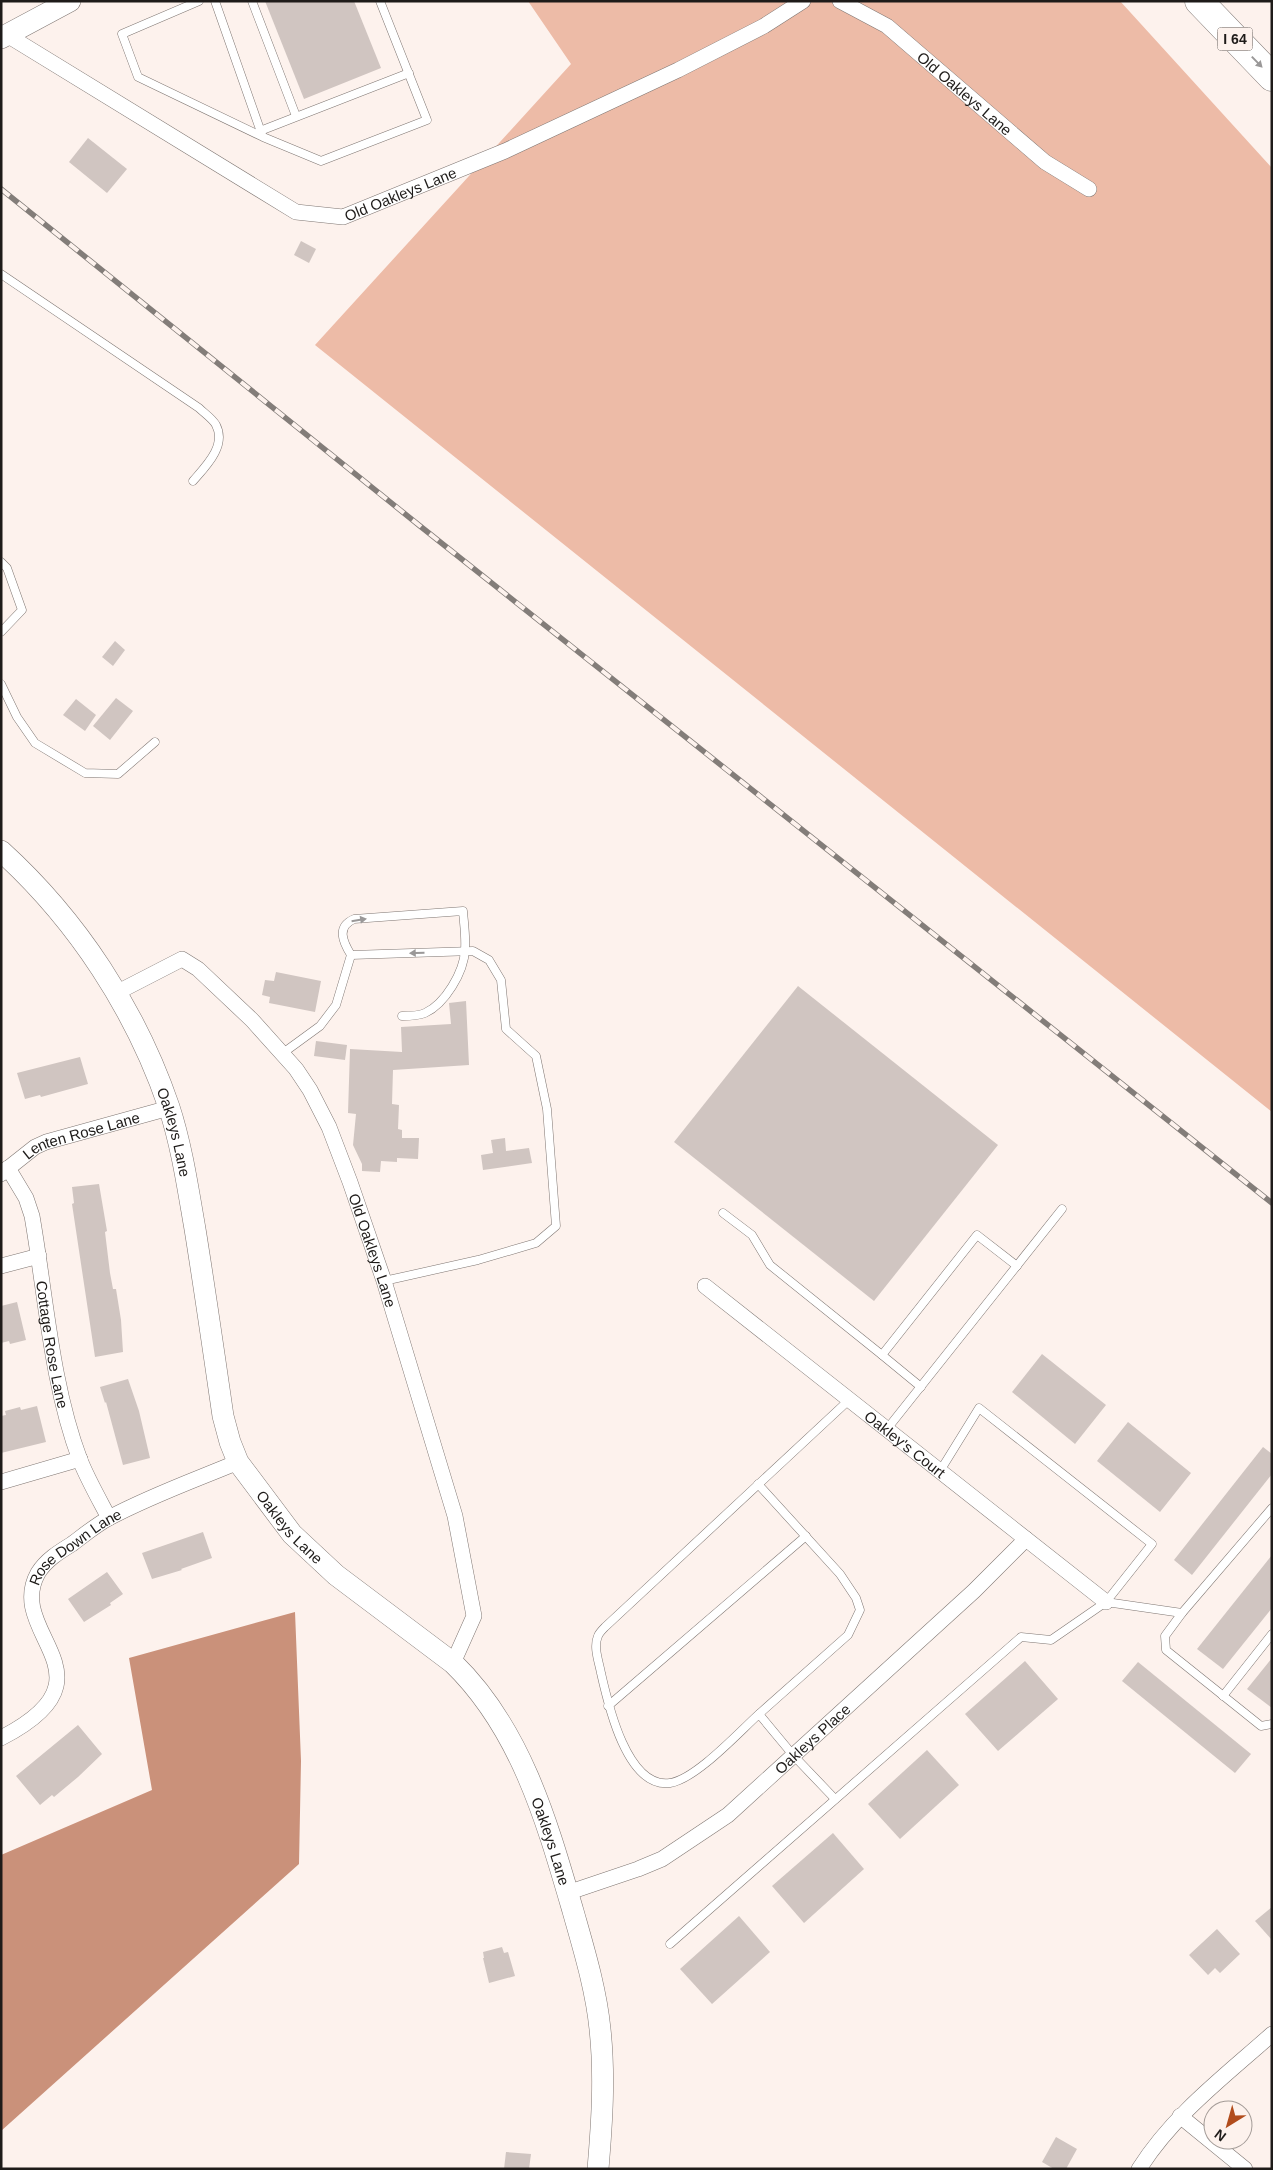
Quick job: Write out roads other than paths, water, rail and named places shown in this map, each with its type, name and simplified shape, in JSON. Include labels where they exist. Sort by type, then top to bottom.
[{"type":"highway","name":"I 64","points":[[1198,1],[1272,77]]},
{"type":"street","points":[[4,36],[70,1]]},
{"type":"street","name":"Old Oakleys Lane","points":[[4,36],[296,212],[342,217],[505,151],[764,26],[803,1]]},
{"type":"street","name":"Old Oakleys Lane","points":[[840,1],[887,26],[1045,162],[1089,189]]},
{"type":"street","name":"Oakleys Lane","points":[[1,851],[45,895],[75,932],[116,993],[150,1060],[169,1108],[186,1174],[223,1416],[238,1462],[292,1534],[310,1552],[336,1575],[453,1662],[489,1704],[516,1751],[548,1830],[587,1962],[600,2028],[604,2108],[598,2169]]},
{"type":"street","name":"Old Oakleys Lane","points":[[116,993],[182,959],[198,969],[252,1020],[283,1053],[310,1090],[329,1126],[384,1281],[455,1516],[474,1616],[453,1662]]},
{"type":"street","name":"Lenten Rose Lane","points":[[5,1171],[35,1147],[46,1142],[169,1108]]},
{"type":"street","name":"Cottage Rose Lane","points":[[5,1171],[26,1198],[32,1216],[57,1374],[80,1459],[109,1518]]},
{"type":"street","points":[[1,1266],[39,1256]]},
{"type":"street","name":"Oakley's Court","points":[[705,1286],[1106,1602]]},
{"type":"street","points":[[1,1482],[80,1459]]},
{"type":"street","name":"Rose Down Lane","points":[[2,1736],[22,1726],[46,1707],[53,1696],[56,1684],[57,1671],[54,1658],[32,1606],[32,1591],[37,1574],[44,1565],[109,1518],[238,1462]]},
{"type":"street","name":"Oakleys Place","points":[[567,1893],[662,1859],[728,1815],[974,1591],[1026,1539]]},
{"type":"street","points":[[1139,2169],[1152,2148],[1180,2116],[1272,2034]]},
{"type":"street","points":[[1180,2116],[1245,2169]]},
{"type":"lane","points":[[199,1],[122,34],[138,78],[321,161],[427,120],[380,1]]},
{"type":"lane","points":[[215,1],[261,134]]},
{"type":"lane","points":[[252,1],[296,116]]},
{"type":"lane","points":[[261,134],[296,116],[409,73]]},
{"type":"lane","points":[[1,274],[199,408],[216,425],[219,444],[209,462],[193,481]]},
{"type":"lane","points":[[1,562],[7,568],[22,610],[1,632]]},
{"type":"lane","points":[[1,684],[16,717],[35,743],[85,773],[118,774],[155,742]]},
{"type":"lane","points":[[351,955],[342,942],[342,932],[347,922],[354,919],[463,911],[466,951],[461,967],[444,997],[424,1014],[402,1016]]},
{"type":"lane","points":[[351,955],[472,951],[489,960],[501,980],[506,1029],[536,1056],[547,1109],[556,1226],[536,1243],[478,1260],[384,1281]]},
{"type":"lane","points":[[283,1053],[320,1026],[336,1005],[351,955]]},
{"type":"lane","points":[[886,1429],[1062,1209]]},
{"type":"lane","points":[[723,1213],[752,1235],[770,1265],[920,1386]]},
{"type":"lane","points":[[882,1355],[977,1235],[1017,1266]]},
{"type":"lane","points":[[758,1484],[840,1574],[856,1598],[860,1610],[848,1636],[698,1770],[686,1778],[671,1783],[658,1784],[646,1777],[627,1754],[608,1706],[596,1648],[598,1636],[605,1627],[758,1484],[849,1400]]},
{"type":"lane","points":[[670,1944],[1021,1637],[1051,1640],[1106,1602],[1152,1544],[979,1408],[940,1471]]},
{"type":"lane","points":[[1272,1508],[1182,1613],[1165,1636],[1166,1650],[1261,1726],[1272,1724]]},
{"type":"lane","points":[[608,1706],[806,1536]]},
{"type":"lane","points":[[1106,1602],[1182,1613]]},
{"type":"lane","points":[[1223,1696],[1272,1634]]},
{"type":"lane","points":[[759,1714],[793,1756],[835,1799]]},
{"type":"railway","points":[[1,189],[420,526],[1272,1203]]}]
